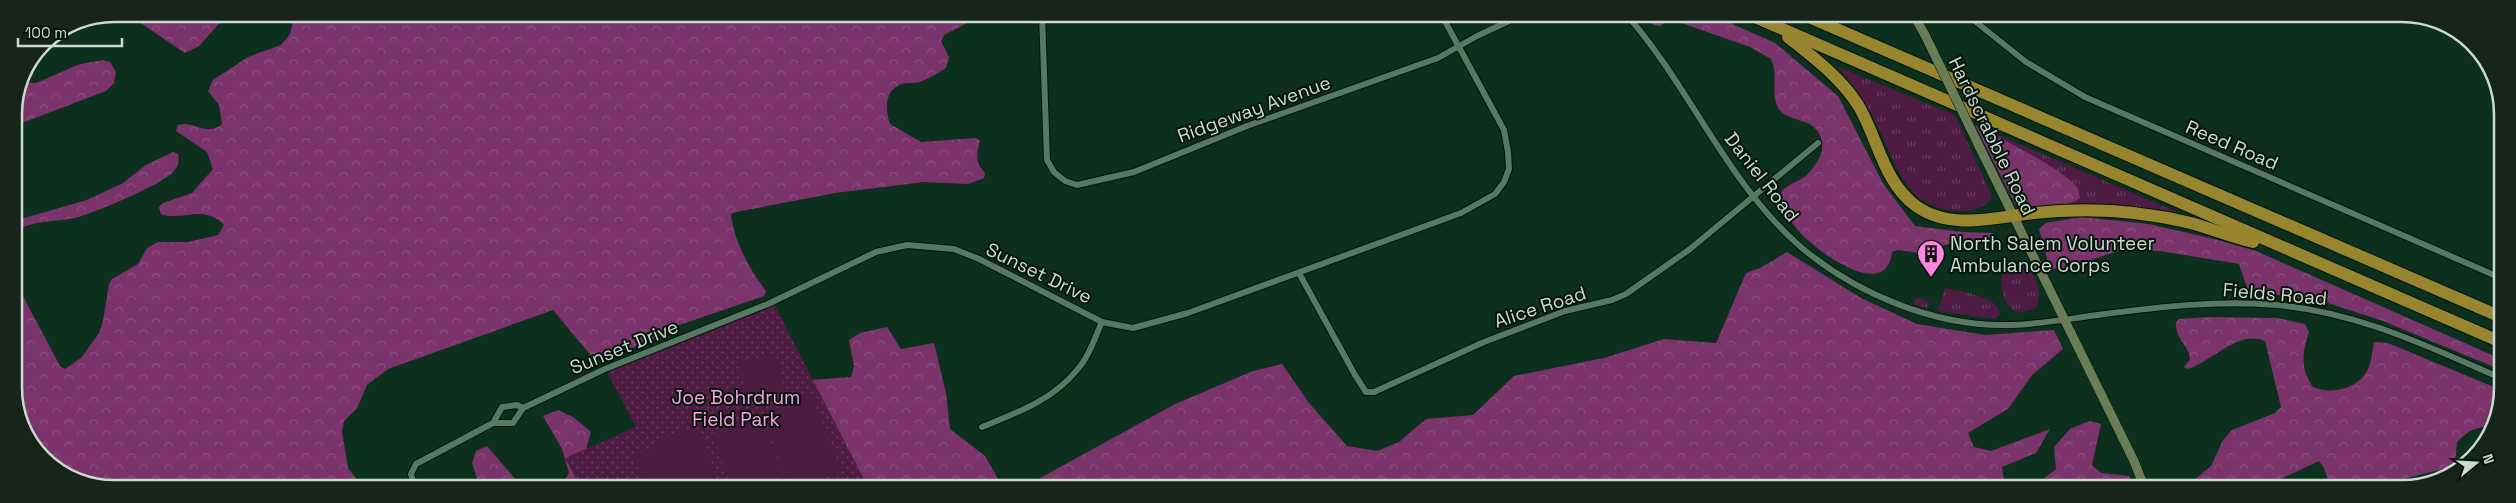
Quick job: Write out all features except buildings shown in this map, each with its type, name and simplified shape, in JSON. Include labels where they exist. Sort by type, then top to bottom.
[{"type":"highway","points":[[1765,22],[2494,339]]},
{"type":"highway","points":[[1820,22],[2494,315]]},
{"type":"highway","points":[[1774,26],[1830,71],[1850,94],[1865,118],[1893,180],[1907,198],[1927,212],[1947,219],[1971,220],[2065,210],[2128,212],[2176,220],[2252,242],[2277,245]]},
{"type":"street","name":"Ridgeway Avenue","points":[[1042,22],[1047,160],[1058,176],[1065,182],[1077,186],[1134,172],[1247,126],[1438,58],[1459,46]]},
{"type":"street","name":"Sunset Drive","points":[[412,480],[412,469],[416,464],[493,424],[502,407],[517,405],[523,408],[605,369],[768,304],[876,252],[907,245],[954,249],[979,259],[1102,322],[1118,326],[1144,326],[1299,273],[1461,213],[1495,194],[1504,182],[1509,169],[1504,130],[1446,22]]},
{"type":"street","points":[[1459,46],[1508,22]]},
{"type":"street","name":"Daniel Road","points":[[1632,22],[1752,196],[1785,232],[1822,264],[1861,288],[1931,314],[1979,323],[2004,325],[2064,320]]},
{"type":"street","name":"Hardscrabble Road","points":[[1918,22],[2012,216],[2134,461],[2141,480]]},
{"type":"street","name":"Reed Road","points":[[1976,22],[2026,62],[2085,97],[2494,275]]},
{"type":"street","name":"Alice Road","points":[[1299,273],[1355,375],[1366,392],[1374,392],[1484,342],[1565,311],[1612,300],[1626,294],[1690,249],[1818,143]]},
{"type":"street","name":"Fields Road","points":[[2064,320],[2204,304],[2251,303],[2303,308],[2348,317],[2397,333],[2494,375]]},
{"type":"street","points":[[982,427],[1033,406],[1054,392],[1078,370],[1102,322]]},
{"type":"street","points":[[493,424],[513,422],[523,408]]},
{"type":"green space","points":[[139,22],[221,22],[199,46],[185,53]]},
{"type":"green space","points":[[293,22],[969,22],[944,35],[941,41],[949,57],[946,68],[922,81],[904,83],[896,87],[887,101],[887,113],[890,124],[921,142],[976,138],[980,141],[977,158],[979,165],[985,173],[984,178],[968,184],[924,182],[835,193],[731,214],[739,244],[748,264],[766,291],[764,296],[668,329],[654,340],[633,348],[593,358],[553,310],[388,369],[367,385],[357,408],[344,421],[342,432],[348,468],[357,480],[102,480],[79,474],[63,465],[45,449],[35,435],[27,418],[22,389],[22,294],[60,366],[65,369],[81,358],[99,333],[103,321],[109,284],[112,279],[138,264],[147,248],[158,242],[188,242],[218,235],[224,225],[208,215],[169,216],[161,214],[159,207],[163,203],[192,193],[213,169],[207,152],[176,131],[178,125],[184,124],[211,129],[222,124],[219,105],[208,91],[213,80],[248,57],[281,45],[290,34]]},
{"type":"green space","points":[[1651,22],[1666,22],[1660,26]]},
{"type":"green space","points":[[1679,22],[1728,22],[1775,43],[1838,96],[1884,185],[1915,226],[1962,232],[1993,233],[1993,238],[1951,243],[1920,253],[1898,250],[1892,252],[1888,266],[1880,273],[1869,274],[1843,265],[1818,249],[1801,234],[1778,204],[1778,198],[1783,190],[1806,176],[1813,168],[1822,149],[1819,133],[1809,124],[1788,116],[1778,108],[1771,59],[1750,47]]},
{"type":"green space","points":[[103,60],[110,62],[116,72],[114,83],[106,91],[22,123],[23,102],[28,83],[36,83],[80,64]]},
{"type":"green space","points":[[1838,67],[1955,115],[1992,196],[1991,200],[1976,209],[1959,211],[1927,203],[1916,194],[1898,171],[1865,103]]},
{"type":"green space","points":[[1975,125],[2198,221],[2063,205],[2078,188],[2035,157]]},
{"type":"green space","points":[[1975,125],[2057,170],[2077,187],[2080,198],[2063,205],[2038,209],[2025,209],[2015,204]]},
{"type":"green space","points":[[173,152],[179,156],[175,170],[156,184],[142,191],[75,218],[22,227],[22,219],[87,200],[123,183],[146,165]]},
{"type":"green space","points":[[2081,217],[2149,224],[2256,251],[2494,356],[2494,367],[2383,321],[2328,303],[2248,290],[2239,264],[2160,251],[2124,249],[2067,268],[2050,269],[2039,229],[2046,223]]},
{"type":"green space","points":[[1787,252],[1861,298],[1917,324],[1985,335],[2054,330],[2063,349],[2032,375],[2008,409],[1968,433],[1974,447],[1991,451],[2050,429],[2036,453],[2002,467],[2004,480],[1036,480],[1175,404],[1253,371],[1282,364],[1309,403],[1347,446],[1377,451],[1399,442],[1426,419],[1473,415],[1514,376],[1604,358],[1664,339],[1716,343],[1746,273],[1760,268]]},
{"type":"green space","points":[[2026,261],[2037,284],[2038,302],[2036,308],[2017,313],[2012,310],[2004,298],[2001,277],[2009,267]]},
{"type":"green space","points":[[1945,288],[1986,298],[1993,302],[2000,314],[1995,319],[1938,311]]},
{"type":"green space","points":[[1918,297],[1929,302],[1928,308],[1914,305],[1915,299]]},
{"type":"green space","name":"Joe Bohrdrum Field Park","points":[[774,304],[864,480],[577,480],[565,458],[636,427],[607,372]]},
{"type":"green space","points":[[2208,317],[2277,318],[2305,324],[2309,332],[2304,354],[2306,373],[2313,387],[2328,390],[2351,386],[2358,381],[2364,376],[2369,366],[2374,342],[2388,343],[2494,387],[2489,418],[2485,427],[2474,430],[2462,438],[2451,438],[2451,466],[2399,480],[2328,480],[2324,468],[2319,461],[2278,480],[2194,480],[2211,466],[2223,440],[2232,430],[2275,413],[2281,407],[2265,341],[2255,338],[2245,339],[2188,369],[2184,367],[2190,359],[2189,354],[2180,338],[2176,322],[2179,319]]},
{"type":"green space","points":[[887,327],[901,349],[934,343],[946,393],[950,429],[985,456],[999,480],[852,480],[811,380],[851,377],[854,366],[849,340],[860,333]]},
{"type":"green space","points":[[776,354],[784,391],[747,399],[739,362]]},
{"type":"green space","points":[[812,395],[841,471],[816,480],[788,480],[763,414]]},
{"type":"green space","points":[[558,410],[573,417],[591,432],[584,456],[592,480],[565,480],[569,473],[562,449],[543,416]]},
{"type":"green space","points":[[761,415],[786,480],[729,480],[712,433]]},
{"type":"green space","points":[[2089,421],[2101,424],[2092,465],[2101,473],[2129,476],[2131,480],[2042,480],[2056,469],[2054,447],[2070,429]]},
{"type":"green space","points":[[690,428],[700,430],[704,436],[716,480],[647,480],[642,475],[633,458],[663,439]]},
{"type":"green space","points":[[487,446],[516,480],[477,480],[472,463],[476,451]]},
{"type":"place","name":"North Salem Volunteer Ambulance Corps","points":[[1931,278]]}]
